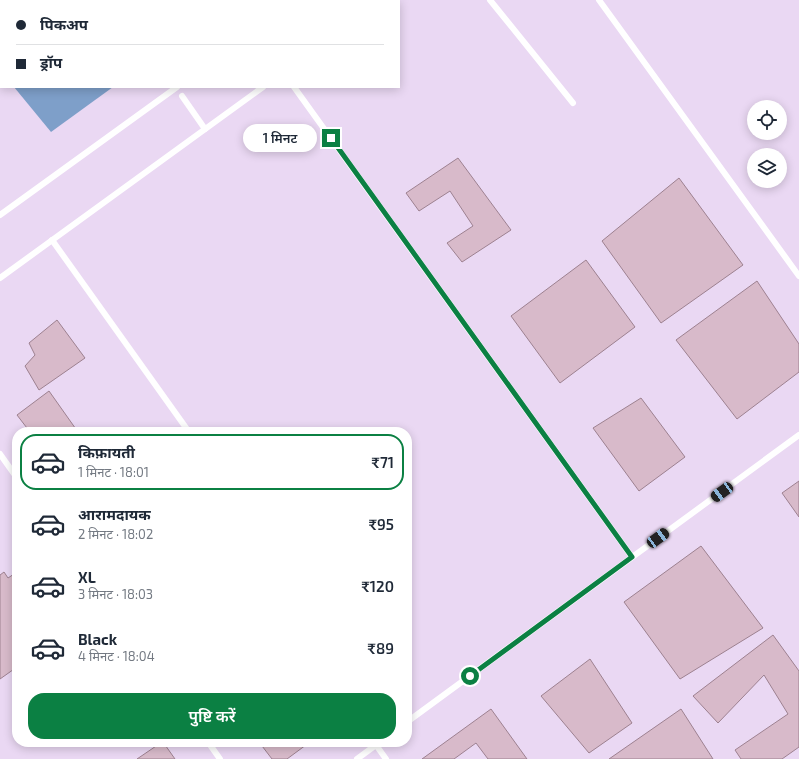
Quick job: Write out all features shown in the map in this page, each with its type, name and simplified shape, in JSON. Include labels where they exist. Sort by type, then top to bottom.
[{"type":"lane","points":[[490,0],[573,103]]},
{"type":"lane","points":[[600,0],[799,276]]},
{"type":"lane","points":[[0,214],[176,88]]},
{"type":"lane","points":[[0,278],[262,88]]},
{"type":"lane","points":[[295,88],[632,557]]},
{"type":"lane","points":[[182,96],[204,129]]},
{"type":"lane","points":[[52,240],[185,427]]},
{"type":"lane","points":[[412,718],[799,435]]},
{"type":"lane","points":[[0,454],[12,471]]},
{"type":"lane","points":[[212,747],[220,759]]},
{"type":"lane","points":[[357,759],[374,747]]},
{"type":"lane","points":[[380,747],[386,759]]},
{"type":"water","points":[[15,88],[112,88],[51,132]]},
{"type":"building","points":[[458,158],[511,230],[462,262],[447,243],[473,226],[450,191],[419,211],[406,193]]},
{"type":"building","points":[[679,178],[743,265],[661,323],[602,241]]},
{"type":"building","points":[[586,260],[635,327],[560,383],[511,316]]},
{"type":"building","points":[[757,281],[799,344],[799,372],[737,419],[676,340]]},
{"type":"building","points":[[57,320],[85,358],[39,390],[25,366],[35,355],[29,343]]},
{"type":"building","points":[[49,391],[74,427],[26,427],[17,415]]},
{"type":"building","points":[[641,398],[685,457],[639,491],[593,428]]},
{"type":"building","points":[[799,481],[799,517],[782,493]]},
{"type":"building","points":[[701,546],[763,628],[680,679],[624,602]]},
{"type":"building","points":[[4,572],[8,578],[12,575],[12,671],[0,679],[0,575]]},
{"type":"building","points":[[773,635],[799,671],[799,747],[782,759],[741,759],[735,750],[788,714],[764,675],[718,723],[693,696]]},
{"type":"building","points":[[590,659],[632,723],[589,753],[541,696]]},
{"type":"building","points":[[491,709],[527,759],[488,759],[476,743],[454,759],[422,759]]},
{"type":"building","points":[[681,709],[713,759],[609,759]]},
{"type":"building","points":[[155,747],[167,747],[175,759],[137,759]]},
{"type":"building","points":[[263,747],[303,747],[287,759],[272,759]]},
{"type":"route","points":[[331,138],[632,557],[470,676]]}]
